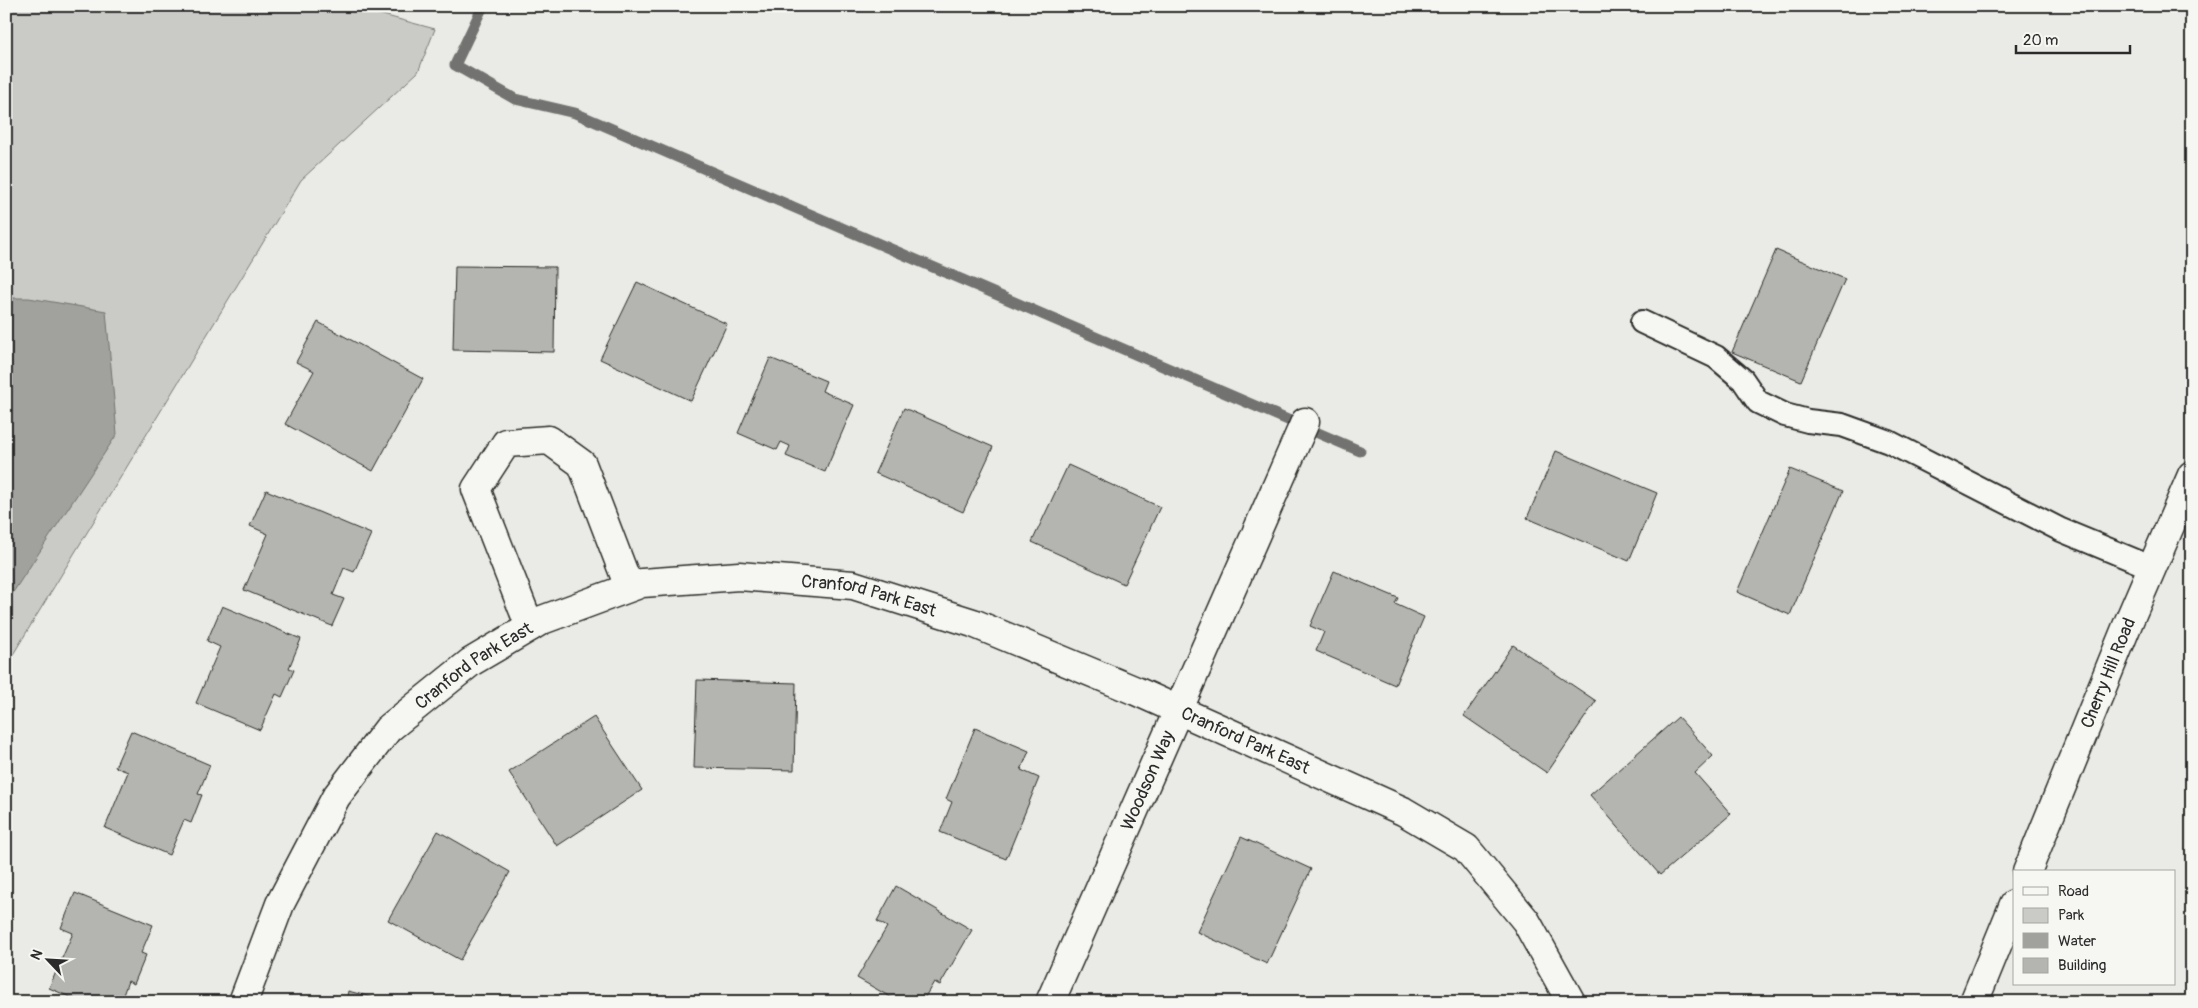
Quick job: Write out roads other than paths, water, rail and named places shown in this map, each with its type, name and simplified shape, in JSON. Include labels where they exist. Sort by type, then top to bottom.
[{"type":"street","name":"Woodson Way","points":[[1050,1002],[1305,422]]},
{"type":"street","points":[[530,627],[476,489],[506,443],[549,440],[582,464],[629,587]]},
{"type":"street","name":"Cherry Hill Road","points":[[2028,870],[2129,622],[2192,475]]},
{"type":"street","name":"Cranford Park East","points":[[243,1002],[280,904],[336,797],[388,729],[471,662],[542,620],[642,582],[739,576],[853,585],[973,623],[1178,709],[1403,811],[1466,848],[1526,921],[1571,1002]]},
{"type":"street","points":[[1974,1002],[2013,906]]},
{"type":"lane","points":[[1642,322],[1716,358],[1744,380],[1758,402],[1786,415],[1808,421],[1842,425],[1889,442],[2061,530],[2153,568]]},
{"type":"water","points":[[6,298],[29,298],[106,311],[117,434],[6,603]]},
{"type":"waterway","points":[[483,6],[455,65],[515,99],[575,113],[1360,451]]}]
